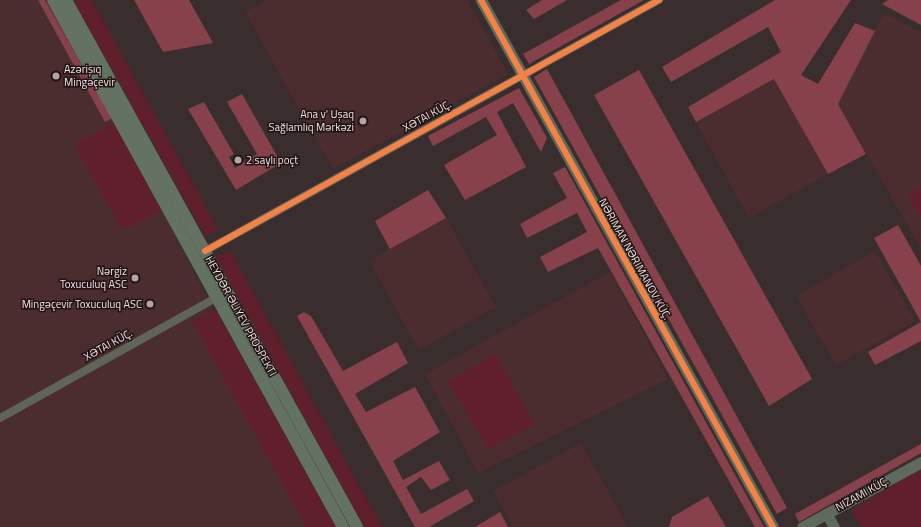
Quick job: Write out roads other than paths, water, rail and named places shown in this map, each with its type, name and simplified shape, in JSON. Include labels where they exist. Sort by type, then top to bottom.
[{"type":"main road","name":"HEYDƏR ƏLIYEV PROSPEKTI","points":[[53,0],[356,527]]},
{"type":"main road","name":"HEYDƏR ƏLIYEV PROSPEKTI","points":[[66,0],[205,251],[222,295],[343,527]]},
{"type":"street","name":"NƏRIMAN NƏRIMANOV KÜÇ.","points":[[481,0],[773,527]]},
{"type":"street","name":"XƏTAI KÜÇ.","points":[[205,251],[659,0]]},
{"type":"street","name":"XƏTAI KÜÇ.","points":[[0,418],[222,295]]},
{"type":"street","name":"NIZAMI KÜÇ.","points":[[802,527],[921,462]]},
{"type":"street","points":[[826,514],[834,527]]},
{"type":"place","name":"Azərişıq Mingəçevir","points":[[56,76]]},
{"type":"place","name":"Ana v' Uşaq Sağlamlıq Mərkəzi","points":[[363,121]]},
{"type":"place","name":"2 saylı poçt","points":[[238,160]]},
{"type":"place","name":"Nərgiz Toxuculuq ASC","points":[[135,278]]},
{"type":"place","name":"Mingəçevir Toxuculuq ASC","points":[[150,304]]}]
